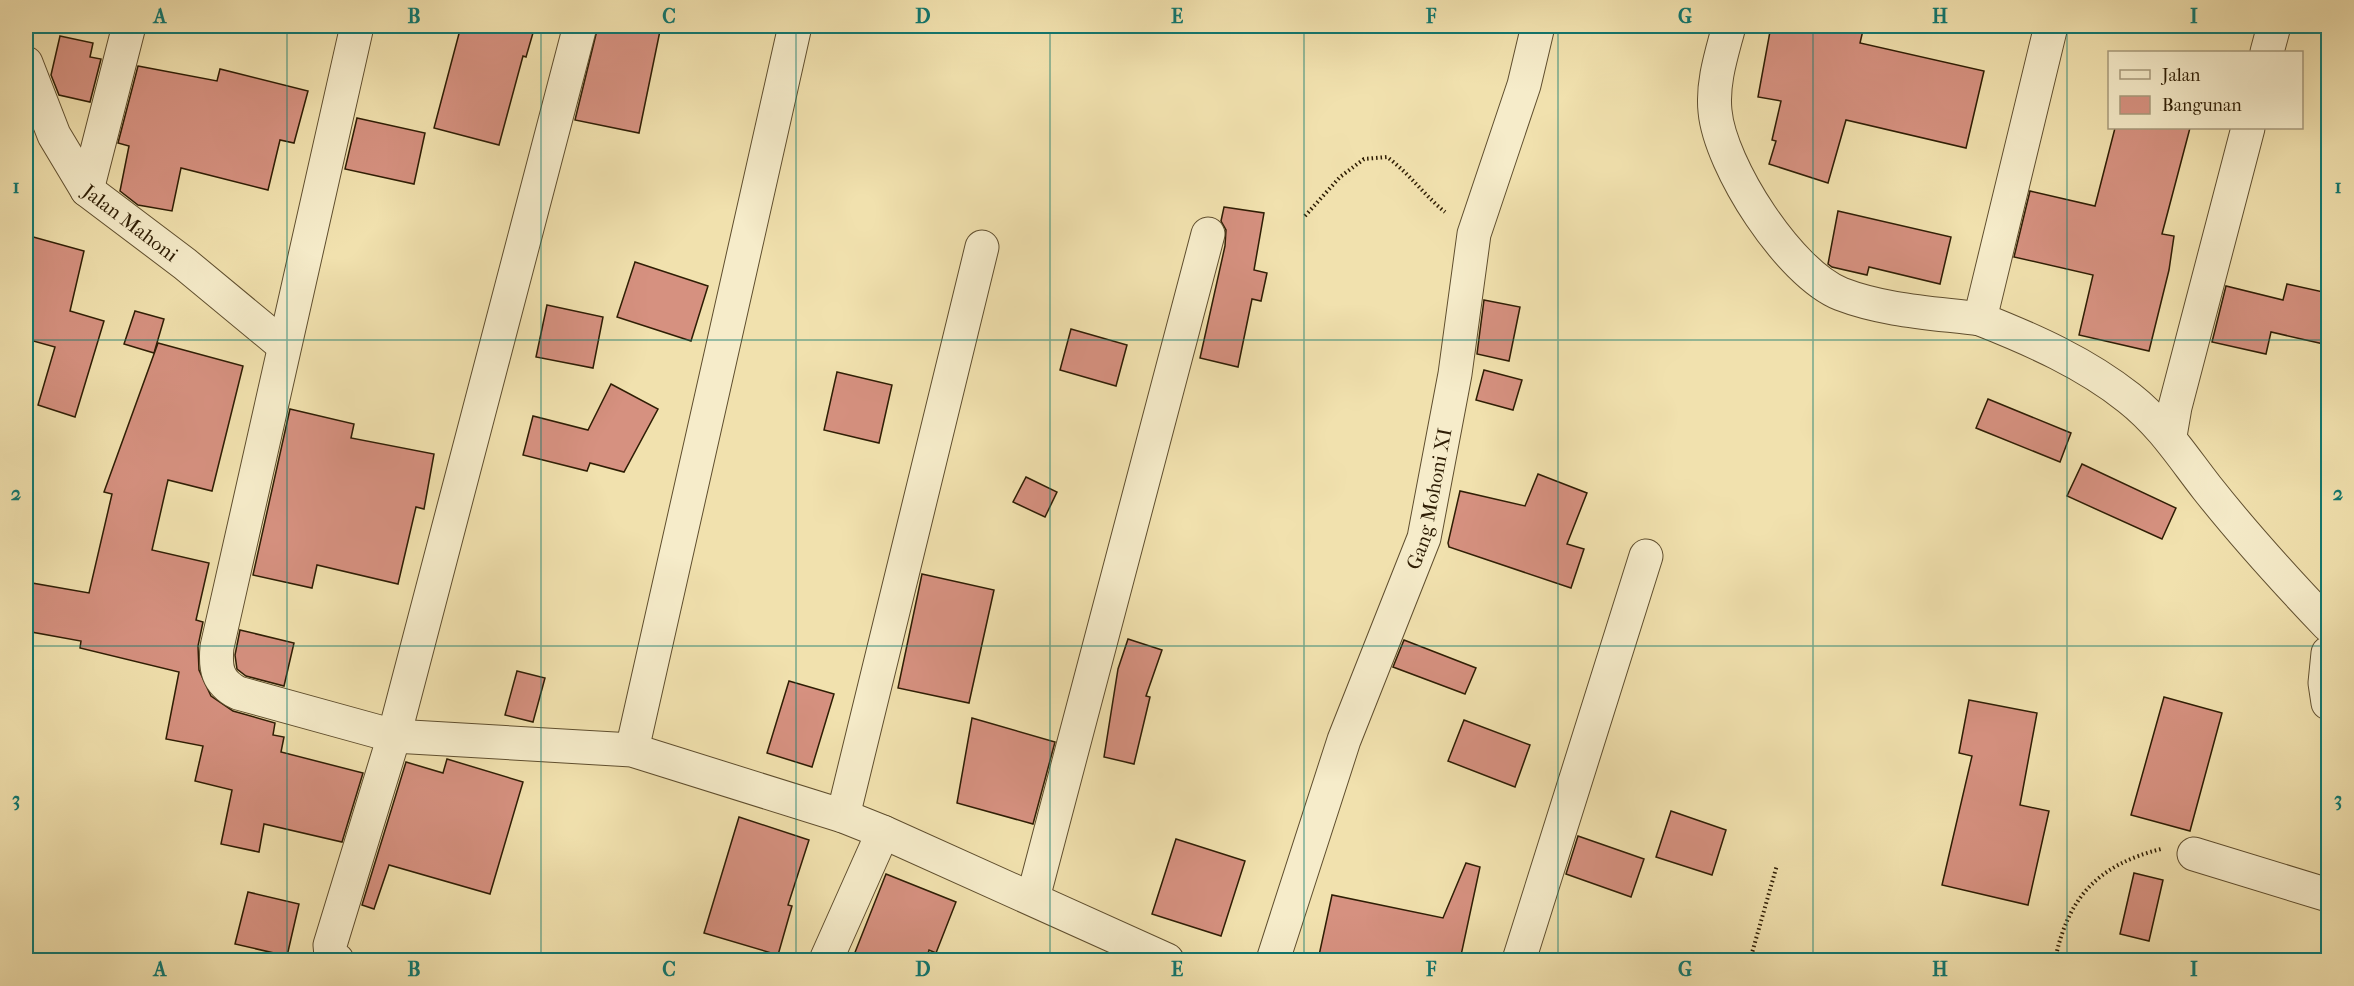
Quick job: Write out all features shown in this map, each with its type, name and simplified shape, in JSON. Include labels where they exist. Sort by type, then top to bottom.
[{"type":"street","points":[[87,190],[129,26]]},
{"type":"street","points":[[357,26],[217,647],[215,666],[220,679],[238,693],[394,736],[632,750],[843,816],[1033,898],[1167,960]]},
{"type":"street","points":[[338,960],[331,956],[330,945],[394,736],[580,26]]},
{"type":"street","points":[[632,750],[795,26]]},
{"type":"street","name":"Gang Mohoni XI","points":[[1274,960],[1344,741],[1424,538],[1455,374],[1474,234],[1524,86],[1538,26]]},
{"type":"street","points":[[1729,26],[1717,73],[1715,111],[1725,151],[1767,227],[1808,272],[1839,293],[1890,308],[1980,319],[2058,353],[2102,378],[2131,400],[2170,436],[2207,488],[2284,580],[2328,625]]},
{"type":"street","points":[[1980,319],[2051,26]]},
{"type":"street","points":[[2267,51],[2274,26]]},
{"type":"street","name":"Jalan Mahoni","points":[[26,63],[54,135],[87,190],[185,264],[284,346]]},
{"type":"street","points":[[2170,436],[2175,407],[2248,129]]},
{"type":"street","points":[[1033,898],[1208,234]]},
{"type":"street","points":[[843,816],[982,248]]},
{"type":"street","points":[[1519,960],[1646,556]]},
{"type":"street","points":[[2328,653],[2325,683],[2328,703]]},
{"type":"street","points":[[826,960],[883,832]]},
{"type":"street","points":[[2194,854],[2328,895]]},
{"type":"path","points":[[1305,216],[1340,177],[1364,159],[1387,157],[1405,170],[1426,196],[1474,234]]},
{"type":"path","points":[[2055,960],[2061,934],[2073,907],[2087,888],[2109,869],[2135,855],[2162,848],[2194,854]]},
{"type":"path","points":[[1750,960],[1777,865]]},
{"type":"building","points":[[461,26],[535,26],[526,57],[523,56],[499,145],[434,128]]},
{"type":"building","points":[[598,26],[661,26],[639,133],[575,120]]},
{"type":"building","points":[[1771,26],[1864,26],[1860,43],[1984,71],[1966,148],[1846,120],[1828,183],[1769,164],[1776,141],[1772,140],[1781,101],[1758,97]]},
{"type":"building","points":[[60,36],[93,43],[90,57],[101,59],[90,102],[59,95],[51,75]]},
{"type":"building","points":[[138,66],[217,81],[220,69],[308,91],[294,143],[280,140],[268,190],[181,168],[172,211],[138,205],[120,191],[129,146],[118,143]]},
{"type":"building","points":[[357,118],[425,133],[414,184],[345,169]]},
{"type":"building","points":[[2115,129],[2190,129],[2162,234],[2174,236],[2169,270],[2149,351],[2079,335],[2093,275],[2014,257],[2030,191],[2095,206]]},
{"type":"building","points":[[1224,207],[1264,213],[1254,270],[1267,273],[1261,301],[1252,299],[1238,367],[1200,358],[1225,246],[1226,230],[1221,221]]},
{"type":"building","points":[[1838,211],[1951,237],[1940,284],[1869,267],[1867,275],[1832,267],[1828,264]]},
{"type":"building","points":[[26,235],[84,251],[70,311],[104,321],[75,417],[38,405],[55,347],[26,339]]},
{"type":"building","points":[[635,262],[708,286],[691,341],[617,317]]},
{"type":"building","points":[[2287,284],[2328,293],[2328,345],[2271,332],[2266,354],[2212,342],[2226,286],[2283,300]]},
{"type":"building","points":[[1484,300],[1520,307],[1509,361],[1477,354]]},
{"type":"building","points":[[547,305],[603,317],[593,368],[536,357]]},
{"type":"building","points":[[135,311],[164,319],[154,353],[124,344]]},
{"type":"building","points":[[1071,329],[1127,345],[1116,386],[1060,370]]},
{"type":"building","points":[[158,343],[243,366],[212,491],[168,480],[152,550],[209,563],[196,620],[203,622],[198,646],[199,670],[211,696],[233,711],[275,723],[273,735],[284,737],[281,752],[363,773],[342,842],[264,824],[259,852],[221,844],[232,790],[195,781],[203,746],[166,739],[179,672],[80,648],[81,641],[26,631],[26,582],[89,593],[112,494],[104,492]]},
{"type":"building","points":[[1484,370],[1522,380],[1513,410],[1476,400]]},
{"type":"building","points":[[837,372],[892,385],[879,443],[824,430]]},
{"type":"building","points":[[611,384],[658,409],[624,472],[590,463],[587,471],[523,455],[533,416],[588,430]]},
{"type":"building","points":[[1988,399],[2071,433],[2060,462],[1976,428]]},
{"type":"building","points":[[290,409],[354,424],[351,438],[434,454],[424,509],[416,507],[398,584],[317,565],[312,588],[253,575]]},
{"type":"building","points":[[2082,464],[2176,508],[2162,539],[2067,496]]},
{"type":"building","points":[[1538,474],[1587,493],[1567,544],[1584,549],[1571,588],[1449,547],[1460,491],[1525,506]]},
{"type":"building","points":[[1026,477],[1057,492],[1045,517],[1013,502]]},
{"type":"building","points":[[922,574],[994,590],[969,703],[898,688]]},
{"type":"building","points":[[240,630],[294,643],[284,686],[246,676],[237,669],[235,655]]},
{"type":"building","points":[[1128,639],[1162,650],[1146,696],[1150,697],[1134,764],[1104,757],[1118,669]]},
{"type":"building","points":[[1404,640],[1476,668],[1465,694],[1393,667]]},
{"type":"building","points":[[517,671],[545,678],[533,722],[505,715]]},
{"type":"building","points":[[789,681],[834,694],[812,767],[767,753]]},
{"type":"building","points":[[2164,697],[2222,713],[2190,831],[2131,815]]},
{"type":"building","points":[[1969,700],[2037,713],[2020,805],[2049,811],[2028,905],[1942,885],[1972,756],[1959,753]]},
{"type":"building","points":[[972,718],[1055,742],[1033,824],[957,803]]},
{"type":"building","points":[[1464,720],[1530,745],[1515,787],[1448,761]]},
{"type":"building","points":[[447,759],[523,782],[490,894],[389,865],[374,909],[362,905],[406,762],[443,773]]},
{"type":"building","points":[[1671,811],[1726,830],[1712,875],[1656,857]]},
{"type":"building","points":[[739,817],[809,840],[788,905],[792,906],[778,955],[704,933]]},
{"type":"building","points":[[1578,836],[1644,859],[1631,897],[1566,874]]},
{"type":"building","points":[[1176,839],[1245,861],[1221,936],[1152,914]]},
{"type":"building","points":[[1466,863],[1480,867],[1460,960],[1318,960],[1332,895],[1443,918]]},
{"type":"building","points":[[2134,873],[2163,880],[2149,941],[2120,934]]},
{"type":"building","points":[[886,874],[956,902],[936,953],[929,950],[926,960],[852,960]]},
{"type":"building","points":[[248,892],[299,904],[287,956],[235,944]]}]
